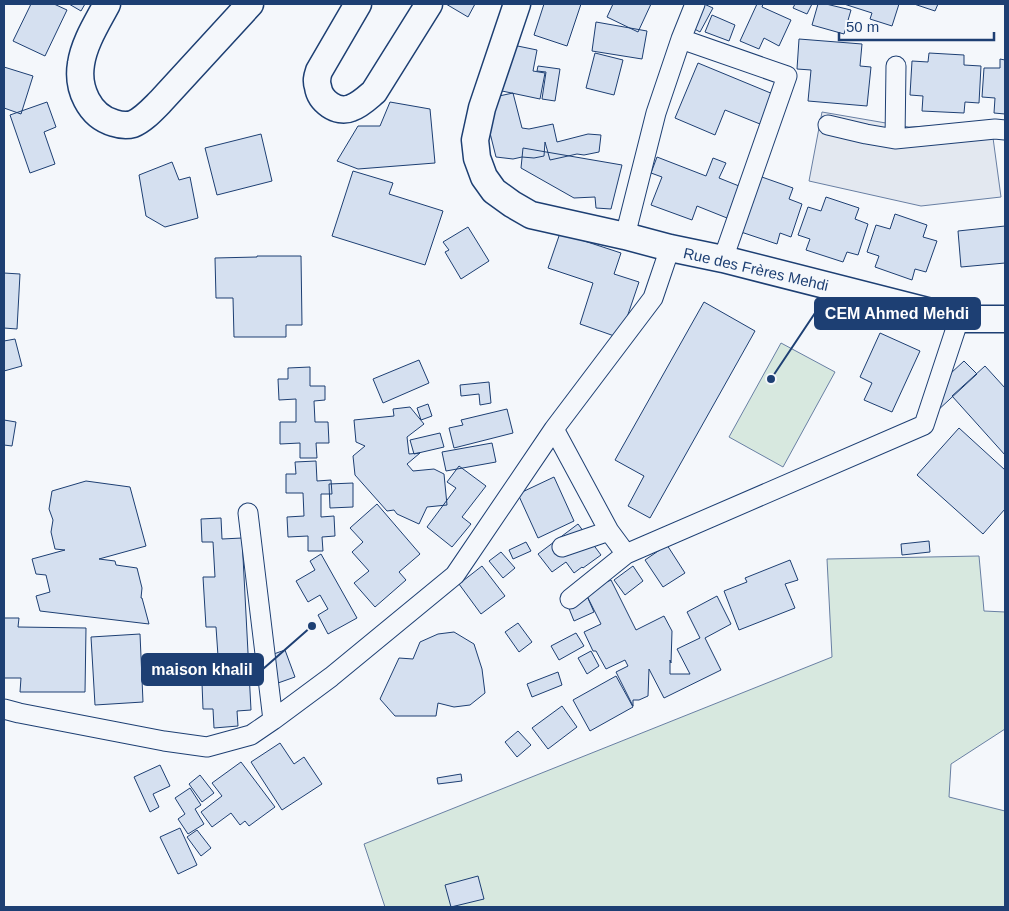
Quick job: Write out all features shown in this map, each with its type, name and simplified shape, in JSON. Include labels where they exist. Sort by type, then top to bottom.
[{"type":"main road","points":[[107,4],[86,45],[81,64],[80,82],[85,98],[95,113],[106,121],[121,125],[133,124],[146,116],[250,4]]},
{"type":"main road","points":[[358,4],[319,72],[317,79],[321,95],[327,102],[342,110],[351,109],[374,92],[429,4]]},
{"type":"main road","name":"Rue des Frères Mehdi","points":[[517,4],[482,108],[476,140],[478,158],[484,177],[494,191],[512,204],[531,215],[723,259],[959,319],[1005,319]]},
{"type":"street","points":[[625,236],[656,113],[695,4]]},
{"type":"street","points":[[681,40],[787,76],[723,259]]},
{"type":"street","points":[[895,139],[896,66]]},
{"type":"street","points":[[828,126],[895,139],[1005,130]]},
{"type":"street","points":[[4,709],[164,741],[207,747],[252,735],[331,677],[455,575],[554,430],[653,298],[670,248]]},
{"type":"street","points":[[570,598],[626,554],[924,425],[959,319]]},
{"type":"street","points":[[554,430],[609,531],[626,554]]},
{"type":"street","points":[[248,513],[273,720]]},
{"type":"street","points":[[562,548],[609,531]]},
{"type":"shaded area","points":[[822,112],[909,127],[991,123],[1001,197],[921,206],[809,181]]},
{"type":"shaded area","points":[[781,343],[835,372],[783,467],[729,437]]},
{"type":"shaded area","points":[[979,556],[984,611],[1005,612],[1005,729],[951,764],[949,797],[1005,811],[1005,907],[385,907],[364,844],[832,657],[827,559]]},
{"type":"building","points":[[31,4],[54,4],[67,10],[45,56],[13,41]]},
{"type":"building","points":[[69,4],[85,4],[81,11]]},
{"type":"building","points":[[446,4],[475,4],[468,17]]},
{"type":"building","points":[[544,4],[581,4],[567,46],[534,35]]},
{"type":"building","points":[[613,4],[651,4],[638,32],[607,17]]},
{"type":"building","points":[[690,4],[704,4],[713,8],[700,32],[680,21]]},
{"type":"building","points":[[757,4],[763,4],[762,7],[791,20],[779,46],[764,38],[759,49],[740,41]]},
{"type":"building","points":[[795,4],[812,4],[807,14],[793,8]]},
{"type":"building","points":[[818,4],[851,10],[844,34],[812,25]]},
{"type":"building","points":[[844,4],[899,4],[892,26],[870,19],[872,13]]},
{"type":"building","points":[[914,4],[938,4],[935,11]]},
{"type":"building","points":[[712,15],[735,25],[729,41],[705,32]]},
{"type":"building","points":[[596,22],[647,31],[642,59],[592,51]]},
{"type":"building","points":[[799,39],[862,44],[860,66],[871,67],[867,106],[808,101],[811,70],[797,69]]},
{"type":"building","points":[[503,43],[537,50],[533,71],[545,73],[540,99],[502,91],[504,82]]},
{"type":"building","points":[[595,53],[623,60],[614,95],[586,88]]},
{"type":"building","points":[[929,53],[964,55],[964,65],[981,66],[979,103],[965,102],[964,113],[922,111],[923,96],[910,95],[912,61],[928,62]]},
{"type":"building","points":[[1000,59],[1005,60],[1005,114],[994,113],[995,98],[982,97],[984,68],[1000,68]]},
{"type":"building","points":[[698,63],[773,94],[760,124],[725,110],[715,135],[675,118]]},
{"type":"building","points":[[538,66],[560,69],[555,101],[542,99],[546,72],[537,71]]},
{"type":"building","points":[[4,67],[33,76],[21,114],[4,108]]},
{"type":"building","points":[[475,93],[499,96],[513,93],[522,128],[529,129],[553,124],[557,142],[588,134],[601,135],[599,152],[584,155],[577,154],[550,160],[545,142],[544,156],[513,159],[496,157],[490,133]]},
{"type":"building","points":[[47,102],[56,127],[44,132],[55,164],[30,173],[10,115]]},
{"type":"building","points":[[390,102],[430,109],[435,163],[358,169],[337,161],[358,126],[380,126]]},
{"type":"building","points":[[261,134],[272,181],[217,195],[205,148]]},
{"type":"building","points":[[523,148],[622,165],[611,209],[596,208],[595,197],[574,198],[521,168]]},
{"type":"building","points":[[657,157],[706,176],[713,158],[726,163],[719,178],[739,186],[727,218],[697,206],[692,220],[651,205],[662,177],[651,173]]},
{"type":"building","points":[[172,162],[179,180],[190,177],[198,218],[165,227],[146,216],[139,175]]},
{"type":"building","points":[[353,171],[393,183],[389,194],[443,211],[425,265],[332,236]]},
{"type":"building","points":[[759,176],[793,188],[789,199],[802,204],[791,237],[780,233],[777,244],[738,231]]},
{"type":"building","points":[[826,197],[859,208],[855,219],[868,224],[858,255],[847,252],[843,262],[806,250],[810,239],[798,235],[808,207],[821,211]]},
{"type":"building","points":[[895,214],[927,225],[923,237],[937,241],[926,272],[915,269],[912,280],[875,267],[879,256],[867,252],[876,225],[890,229]]},
{"type":"building","points":[[1005,226],[1005,263],[961,267],[958,231]]},
{"type":"building","points":[[468,227],[489,261],[461,279],[445,252],[449,250],[443,242]]},
{"type":"building","points":[[560,233],[621,253],[614,274],[639,282],[620,338],[580,324],[593,283],[548,268]]},
{"type":"building","points":[[301,256],[302,325],[286,325],[286,337],[234,337],[233,298],[216,298],[215,258]]},
{"type":"building","points":[[4,273],[20,274],[17,329],[4,328]]},
{"type":"building","points":[[704,302],[755,331],[650,518],[628,506],[644,476],[615,460]]},
{"type":"building","points":[[880,333],[920,351],[892,412],[864,400],[872,383],[860,377]]},
{"type":"building","points":[[15,339],[22,366],[4,371],[4,341]]},
{"type":"building","points":[[419,360],[429,383],[383,403],[373,379]]},
{"type":"building","points":[[964,361],[977,374],[936,412],[924,398]]},
{"type":"building","points":[[985,366],[1005,388],[1005,455],[952,396]]},
{"type":"building","points":[[310,367],[310,386],[325,386],[325,400],[314,401],[315,422],[328,422],[329,443],[316,443],[317,458],[300,458],[300,443],[280,444],[280,422],[296,422],[296,399],[279,400],[278,379],[288,379],[288,368]]},
{"type":"building","points":[[489,382],[491,403],[480,405],[479,394],[461,396],[460,385]]},
{"type":"building","points":[[428,404],[432,416],[421,420],[417,408]]},
{"type":"building","points":[[410,407],[424,424],[407,437],[409,454],[420,453],[407,464],[413,471],[434,469],[444,474],[447,505],[427,507],[419,524],[397,514],[394,510],[387,511],[355,475],[353,456],[365,446],[356,442],[354,420],[394,416],[393,409]]},
{"type":"building","points":[[507,409],[513,433],[454,448],[449,428],[463,425],[461,420]]},
{"type":"building","points":[[4,420],[16,422],[12,446],[4,445]]},
{"type":"building","points":[[959,428],[1005,470],[1005,509],[983,534],[917,475]]},
{"type":"building","points":[[440,433],[444,447],[414,454],[410,440]]},
{"type":"building","points":[[492,443],[496,462],[446,471],[442,452]]},
{"type":"building","points":[[316,461],[317,481],[331,480],[332,494],[321,494],[321,517],[334,516],[335,536],[322,537],[323,551],[308,551],[308,536],[288,537],[287,517],[304,516],[303,493],[286,493],[286,474],[296,474],[295,462]]},
{"type":"building","points":[[459,466],[486,486],[462,517],[471,524],[452,547],[427,527],[456,488],[447,482]]},
{"type":"building","points":[[554,477],[574,521],[538,538],[518,494]]},
{"type":"building","points":[[86,481],[130,487],[146,546],[99,559],[115,561],[116,565],[137,568],[142,588],[141,598],[149,624],[40,611],[36,596],[50,592],[46,575],[36,574],[32,559],[65,550],[55,549],[51,532],[53,520],[49,509],[52,491]]},
{"type":"building","points":[[353,483],[353,507],[330,508],[329,484]]},
{"type":"building","points":[[377,504],[420,554],[399,572],[406,580],[375,607],[354,583],[369,571],[352,552],[363,542],[350,528]]},
{"type":"building","points":[[221,518],[222,539],[242,538],[251,710],[237,711],[238,726],[214,728],[213,709],[203,709],[201,657],[218,656],[216,627],[206,627],[203,577],[215,577],[213,542],[202,542],[201,519]]},
{"type":"building","points":[[578,524],[601,555],[574,573],[566,562],[552,572],[538,554]]},
{"type":"building","points":[[929,541],[930,552],[902,555],[901,544]]},
{"type":"building","points":[[526,542],[531,551],[513,559],[509,550]]},
{"type":"building","points":[[667,545],[685,573],[663,587],[645,560]]},
{"type":"building","points":[[501,552],[515,568],[503,578],[489,561]]},
{"type":"building","points":[[321,554],[357,618],[328,634],[318,615],[328,609],[320,595],[308,602],[296,581],[315,570],[310,561]]},
{"type":"building","points":[[790,560],[798,580],[785,584],[795,608],[739,630],[724,591],[747,582],[745,578]]},
{"type":"building","points":[[482,566],[505,596],[481,614],[459,584]]},
{"type":"building","points":[[633,566],[643,581],[625,595],[614,580]]},
{"type":"building","points":[[611,580],[636,630],[664,616],[672,631],[670,674],[690,674],[677,649],[700,638],[687,612],[717,596],[731,624],[705,638],[721,670],[664,698],[649,669],[648,696],[639,700],[633,700],[633,706],[616,672],[628,666],[625,660],[606,669],[596,651],[593,651],[584,632],[601,624],[585,592]]},
{"type":"building","points":[[583,587],[594,612],[574,621],[564,596]]},
{"type":"building","points":[[4,618],[19,618],[18,627],[86,628],[85,692],[20,692],[21,678],[4,678]]},
{"type":"building","points":[[518,623],[532,642],[519,652],[505,632]]},
{"type":"building","points":[[454,632],[474,644],[482,669],[485,693],[470,705],[454,707],[438,703],[436,716],[395,716],[380,699],[399,658],[413,659],[420,642],[438,634]]},
{"type":"building","points":[[576,633],[584,646],[559,660],[551,646]]},
{"type":"building","points":[[140,634],[143,702],[95,705],[91,637]]},
{"type":"building","points":[[285,650],[295,677],[278,683],[268,656]]},
{"type":"building","points":[[591,651],[599,666],[587,674],[578,658]]},
{"type":"building","points":[[558,672],[562,685],[532,697],[527,684]]},
{"type":"building","points":[[616,676],[633,707],[590,731],[573,700]]},
{"type":"building","points":[[562,706],[577,727],[548,749],[532,728]]},
{"type":"building","points":[[518,731],[531,745],[517,757],[505,742]]},
{"type":"building","points":[[280,743],[294,764],[304,757],[322,784],[282,810],[251,762]]},
{"type":"building","points":[[241,762],[275,807],[249,826],[245,821],[240,825],[231,813],[212,827],[201,812],[222,796],[212,783]]},
{"type":"building","points":[[160,765],[170,786],[153,794],[159,807],[150,812],[134,777]]},
{"type":"building","points":[[461,774],[462,781],[438,784],[437,778]]},
{"type":"building","points":[[200,775],[214,793],[202,802],[189,784]]},
{"type":"building","points":[[190,788],[201,805],[195,809],[204,824],[188,834],[178,819],[185,814],[175,798]]},
{"type":"building","points":[[180,828],[197,865],[178,874],[160,837]]},
{"type":"building","points":[[197,830],[211,848],[201,856],[187,837]]},
{"type":"building","points":[[478,876],[484,899],[451,907],[445,885]]},
{"type":"place","name":"CEM Ahmed Mehdi","points":[[771,379]]},
{"type":"place","name":"maison khalil","points":[[312,626]]}]
